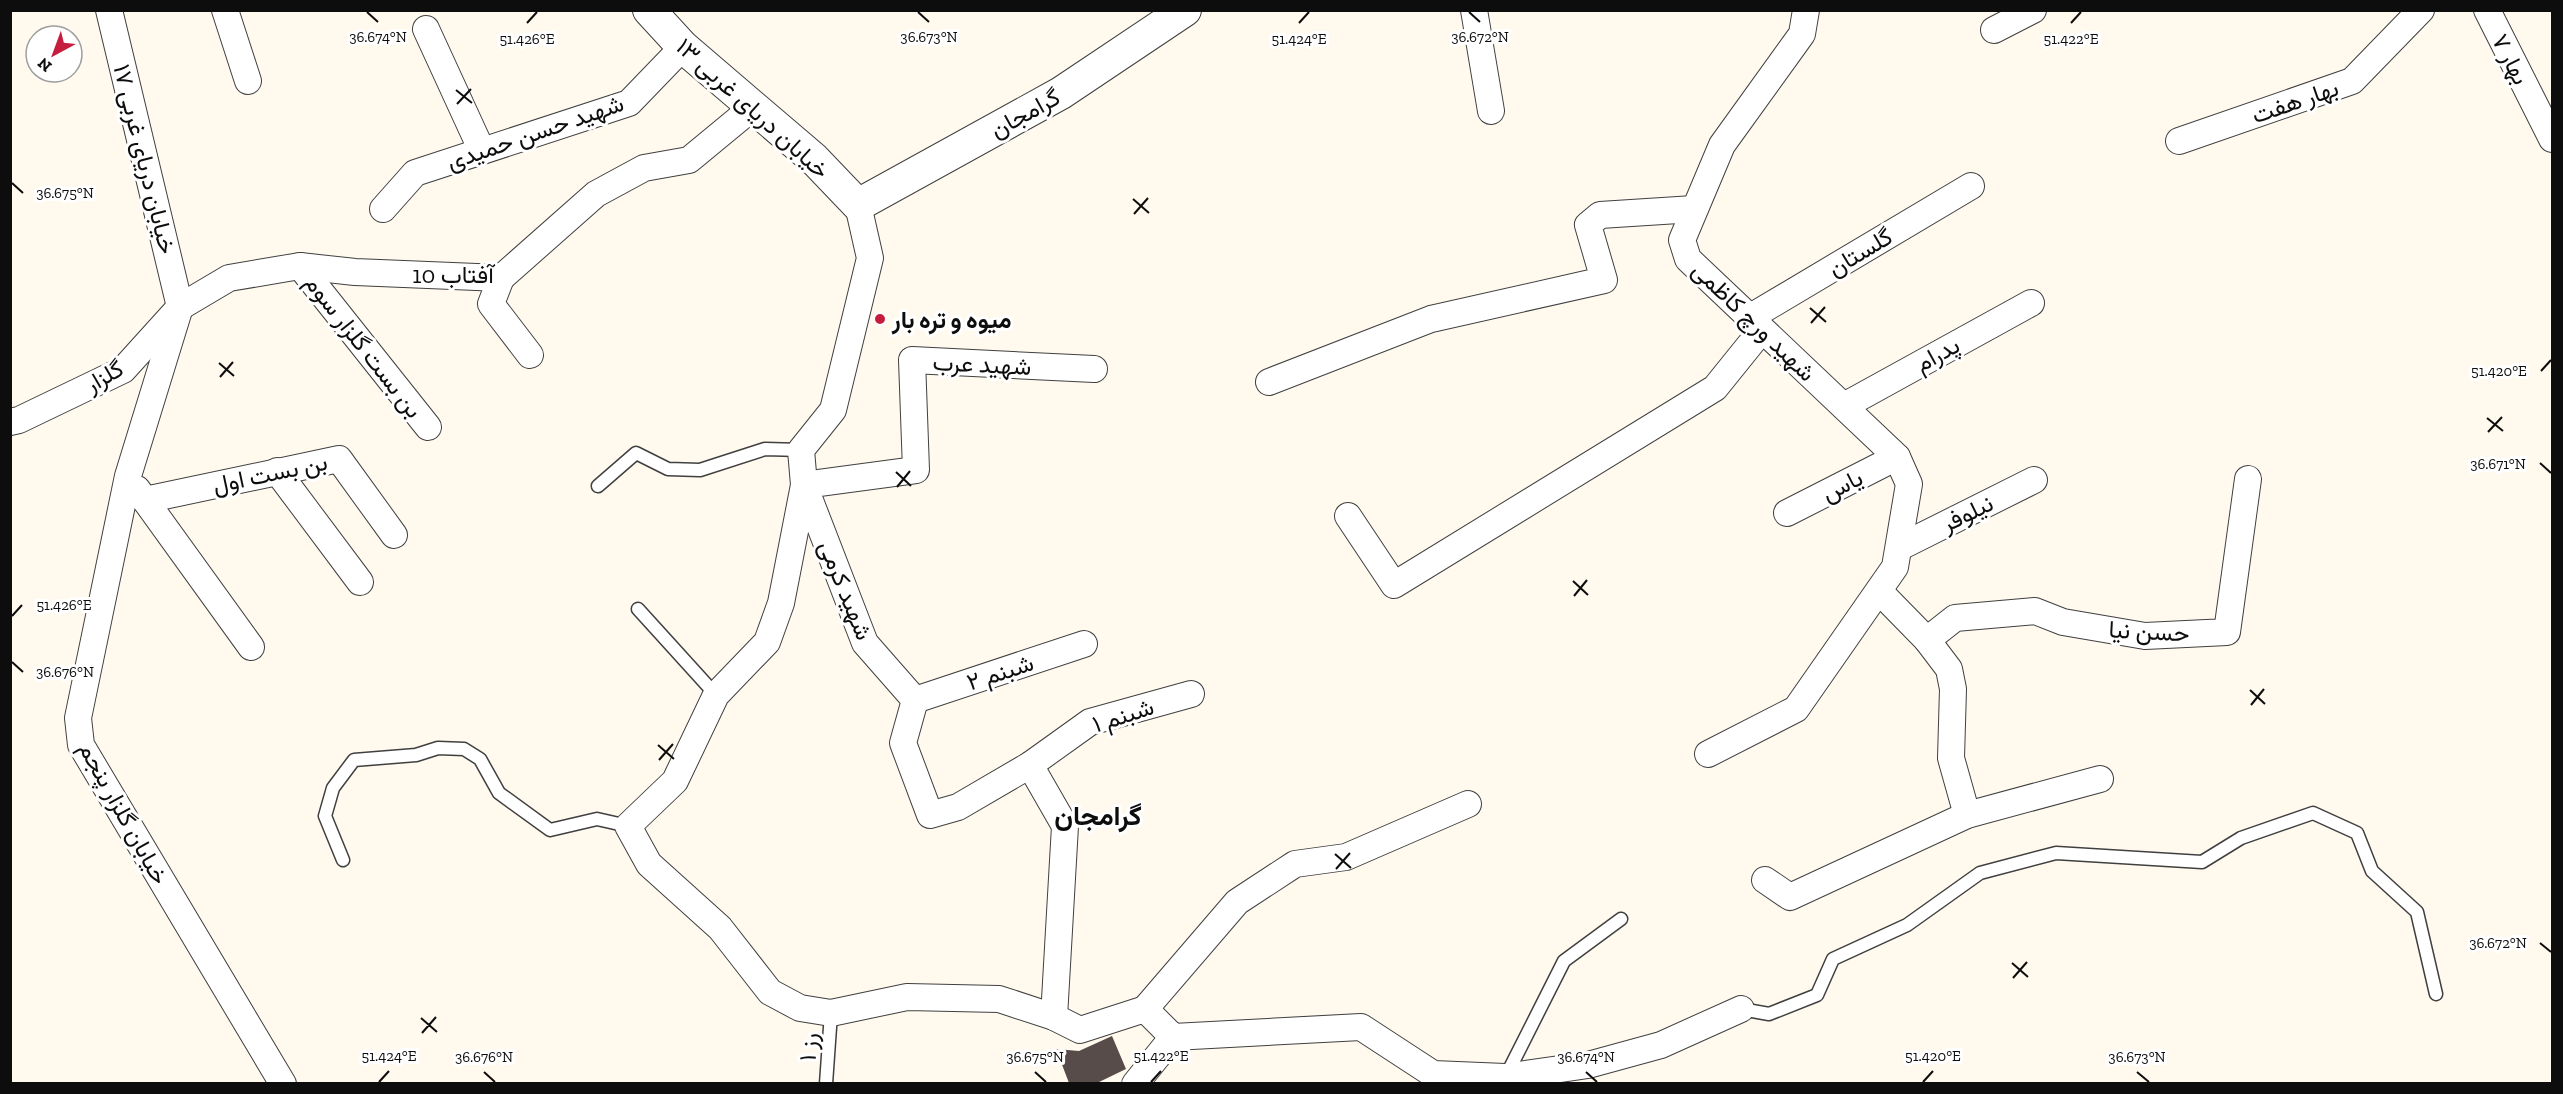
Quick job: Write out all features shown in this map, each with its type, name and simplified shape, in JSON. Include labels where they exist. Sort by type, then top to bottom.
[{"type":"street","name":"خیابان دریای غربی ۱۷","points":[[109,10],[180,307]]},
{"type":"street","points":[[225,10],[248,81]]},
{"type":"street","name":"خیابان دریای غربی ۱۳","points":[[649,10],[683,47],[814,159],[858,204]]},
{"type":"street","name":"گرامجان","points":[[858,204],[1061,93],[1185,10]]},
{"type":"street","points":[[1474,10],[1491,111]]},
{"type":"street","name":"شهید ورچ کاظمی","points":[[1708,754],[1796,709],[1895,567],[1909,484],[1897,457],[1688,259],[1682,240],[1722,145],[1802,34],[1806,10]]},
{"type":"street","points":[[1994,30],[2033,10]]},
{"type":"street","name":"بهار هفت","points":[[2179,141],[2352,81],[2421,10]]},
{"type":"street","name":"بهار ۷","points":[[2487,10],[2553,139]]},
{"type":"street","points":[[426,29],[482,151]]},
{"type":"street","name":"شهید حسن حمیدی","points":[[383,209],[415,173],[628,103],[683,47]]},
{"type":"street","name":"آفتاب 10","points":[[180,307],[229,278],[300,266],[356,272],[501,278],[596,194],[644,168],[689,160],[752,108]]},
{"type":"street","name":"گلستان","points":[[1755,324],[1971,186]]},
{"type":"street","points":[[858,204],[870,258],[833,410],[801,450],[804,484],[781,603],[767,642],[716,695],[675,781],[628,826],[649,864],[720,928],[770,992],[800,1008],[831,1013],[906,997],[999,999],[1054,1017],[1080,1030],[1145,1009],[1237,902],[1295,864],[1346,857],[1468,804]]},
{"type":"street","points":[[1269,382],[1431,319],[1604,280],[1588,225],[1600,215],[1694,209]]},
{"type":"street","name":"بن بست گلزار سوم","points":[[300,266],[428,427]]},
{"type":"street","points":[[501,278],[491,304],[530,355]]},
{"type":"street","name":"پدرام","points":[[1844,406],[2031,303]]},
{"type":"street","name":"گلزار","points":[[10,422],[19,420],[123,370],[180,307]]},
{"type":"street","name":"خیابان گلزار پنجم","points":[[180,307],[128,476],[78,718],[81,745],[283,1083]]},
{"type":"street","points":[[1348,516],[1394,585],[1715,388],[1755,324]]},
{"type":"street","name":"شهید عرب","points":[[804,484],[916,470],[912,360],[1094,369]]},
{"type":"street","name":"یاس","points":[[1787,513],[1897,457]]},
{"type":"street","name":"بن بست اول","points":[[145,500],[339,459],[394,535]]},
{"type":"street","points":[[277,471],[360,582]]},
{"type":"street","points":[[128,476],[250,647]]},
{"type":"street","name":"حسن نیا","points":[[1927,640],[1955,618],[2035,611],[2063,622],[2145,636],[2228,632],[2248,479]]},
{"type":"street","name":"نیلوفر","points":[[1900,547],[2034,480]]},
{"type":"street","name":"شهید کرمی","points":[[804,484],[865,643],[915,700]]},
{"type":"street","points":[[1879,591],[1927,640],[1949,669],[1953,689],[1951,758],[1967,815]]},
{"type":"street","name":"شبنم ۲","points":[[915,700],[1084,644]]},
{"type":"street","name":"شبنم ۱","points":[[1030,765],[1090,722],[1191,694]]},
{"type":"street","points":[[915,700],[903,743],[930,815],[958,807],[1030,765],[1065,826],[1054,1017]]},
{"type":"street","points":[[1765,880],[1790,897],[1967,815],[2100,779]]},
{"type":"street","points":[[1145,1009],[1173,1037]]},
{"type":"street","points":[[1135,1083],[1173,1037],[1361,1027],[1433,1074],[1505,1077],[1588,1065],[1651,1048],[1741,1010]]},
{"type":"lane","points":[[598,486],[636,453],[668,470],[700,470],[765,449],[801,450]]},
{"type":"lane","points":[[638,609],[716,695]]},
{"type":"lane","points":[[343,860],[325,816],[333,788],[354,760],[416,755],[438,748],[464,749],[480,759],[499,793],[550,830],[597,819],[628,826]]},
{"type":"lane","points":[[1741,1010],[1769,1014],[1816,996],[1833,959],[1907,925],[1980,873],[2056,853],[2202,862],[2241,838],[2313,813],[2357,833],[2372,871],[2417,912],[2436,994]]},
{"type":"lane","points":[[1505,1077],[1564,961],[1622,919]]},
{"type":"lane","name":"رز ۱","points":[[826,1083],[831,1013]]},
{"type":"building","points":[[1112,1036],[1126,1069],[1097,1083],[1069,1083],[1056,1049],[1079,1051]]},
{"type":"place","name":"میوه و تره بار","points":[[880,319]]},
{"type":"district","name":"گرامجان","points":[[1098,816]]}]
